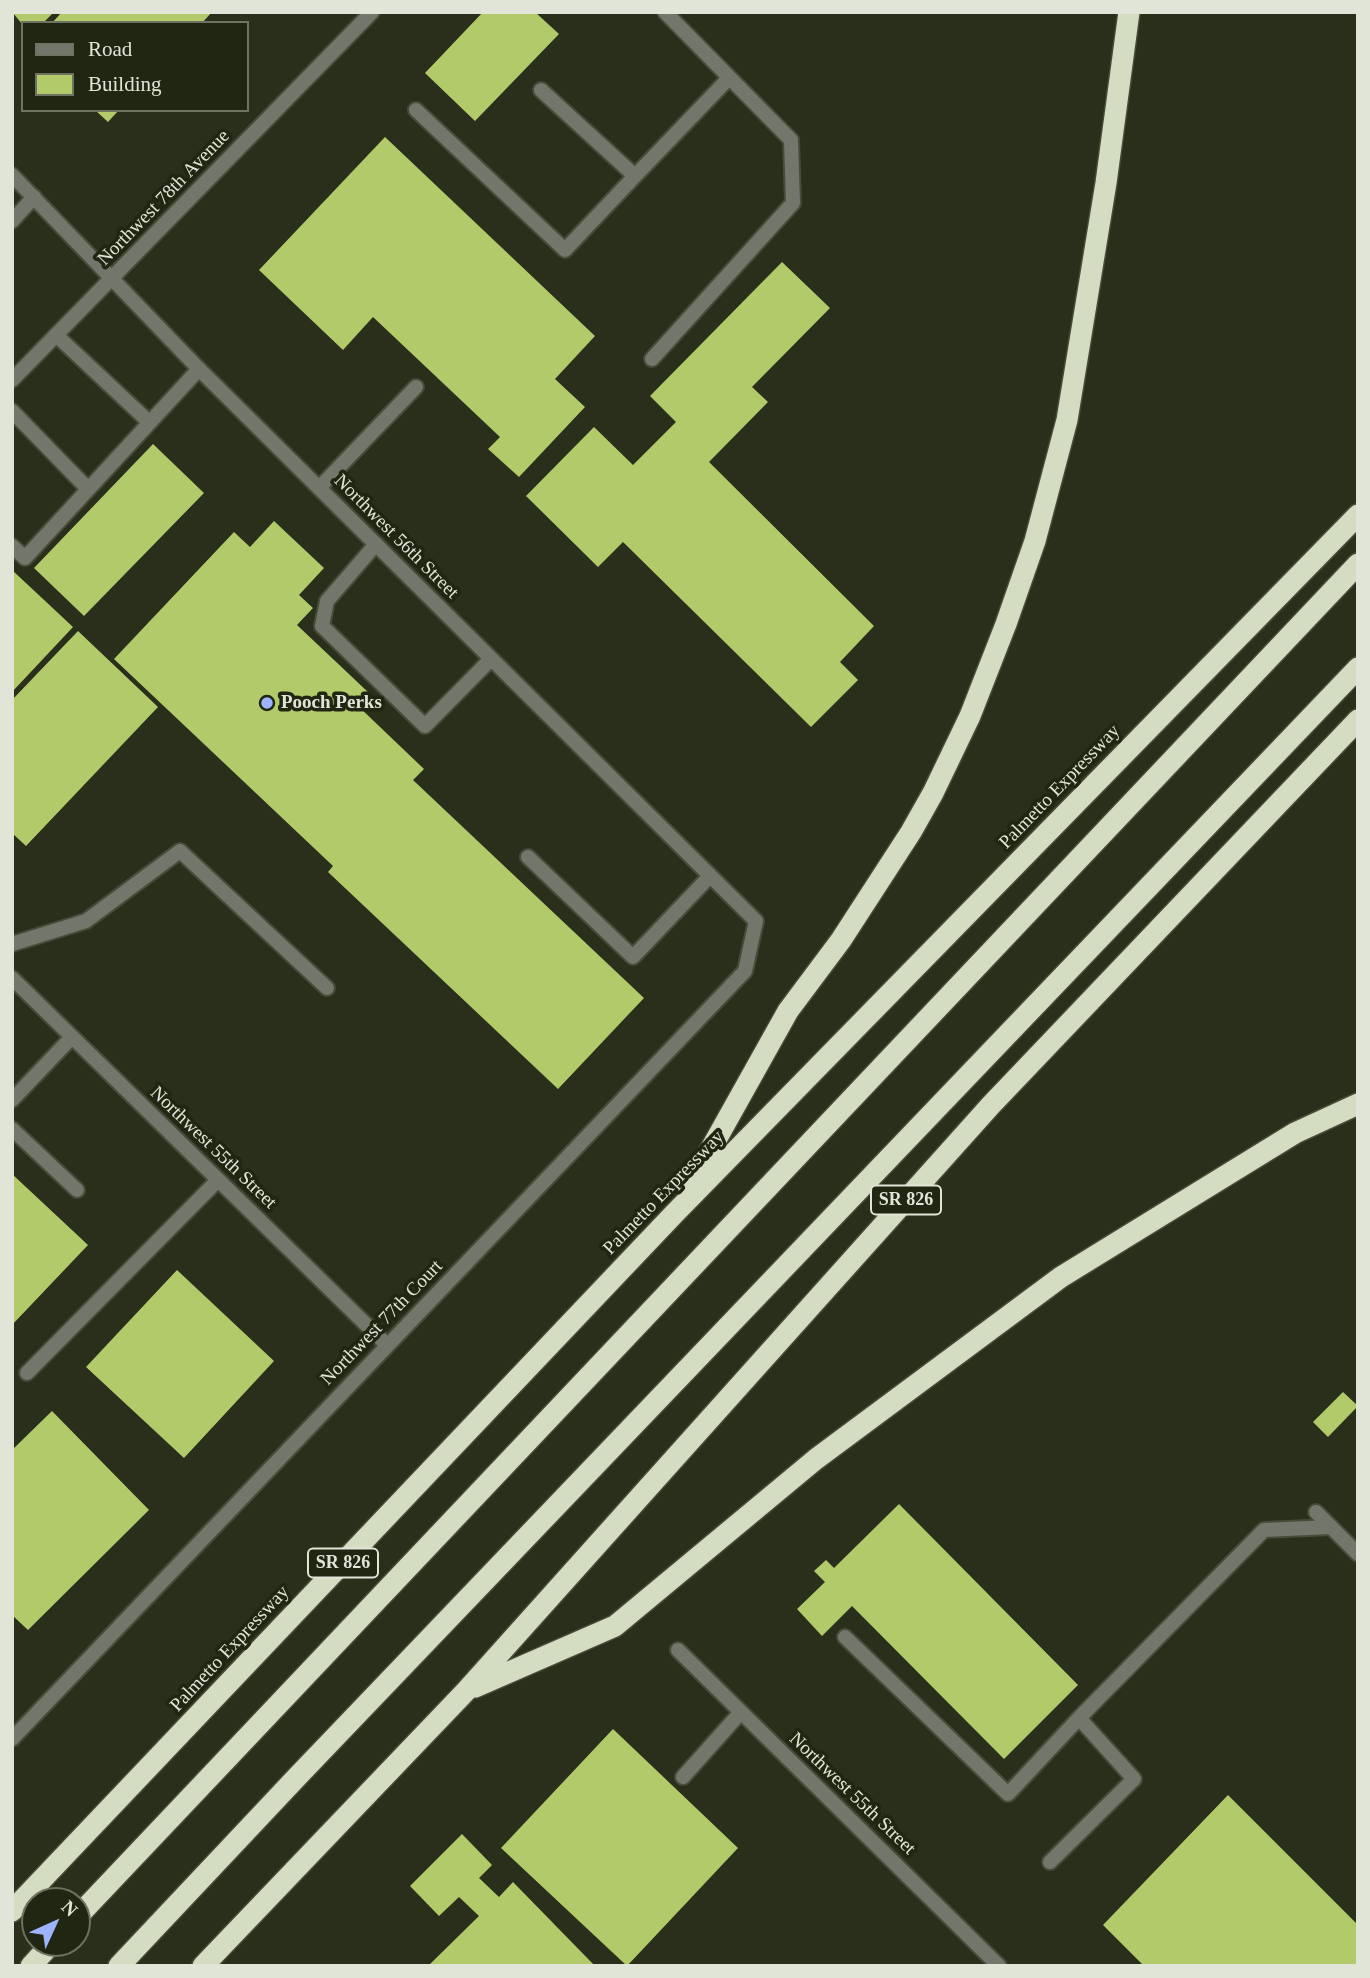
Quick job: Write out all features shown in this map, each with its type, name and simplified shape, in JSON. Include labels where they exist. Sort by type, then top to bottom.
[{"type":"highway","points":[[674,1214],[788,1011],[859,914],[933,793],[970,716],[1006,624],[1043,518],[1067,420],[1106,183],[1129,12]]},
{"type":"highway","name":"Palmetto Expressway","points":[[12,1911],[674,1214],[1358,515]]},
{"type":"highway","points":[[91,1902],[1358,564]]},
{"type":"highway","points":[[119,1966],[305,1768],[1358,668]]},
{"type":"highway","name":"SR 826","points":[[203,1966],[466,1691],[991,1105],[1358,720]]},
{"type":"highway","points":[[466,1691],[615,1626],[816,1460],[1060,1277],[1295,1133],[1358,1104]]},
{"type":"street","name":"Northwest 78th Avenue","points":[[12,380],[372,12]]},
{"type":"street","points":[[652,359],[793,203],[791,140],[664,12]]},
{"type":"street","points":[[416,110],[565,250],[729,78]]},
{"type":"street","points":[[541,90],[635,176]]},
{"type":"street","name":"Northwest 56th Street","points":[[12,175],[199,369],[756,921]]},
{"type":"street","points":[[12,221],[34,197]]},
{"type":"street","points":[[56,335],[149,422]]},
{"type":"street","points":[[12,545],[25,558],[199,369]]},
{"type":"street","points":[[319,488],[416,387]]},
{"type":"street","points":[[12,411],[88,489]]},
{"type":"street","points":[[376,544],[327,601],[322,626],[425,726],[491,659]]},
{"type":"street","points":[[12,944],[86,921],[180,851],[327,988]]},
{"type":"street","points":[[528,857],[633,957],[710,876]]},
{"type":"street","name":"Northwest 77th Court","points":[[12,1739],[745,971],[756,921]]},
{"type":"street","name":"Northwest 55th Street","points":[[12,978],[387,1345]]},
{"type":"street","points":[[12,1100],[72,1037]]},
{"type":"street","points":[[12,1129],[77,1190]]},
{"type":"street","points":[[27,1373],[218,1180]]},
{"type":"street","points":[[1316,1512],[1358,1553]]},
{"type":"street","points":[[845,1637],[1008,1794],[1264,1530],[1331,1527]]},
{"type":"street","name":"Northwest 55th Street","points":[[678,1650],[996,1965]]},
{"type":"street","points":[[683,1777],[741,1712]]},
{"type":"street","points":[[1050,1862],[1134,1779],[1079,1718]]},
{"type":"building","points":[[12,12],[54,12],[45,21],[21,23]]},
{"type":"building","points":[[62,12],[212,12],[204,21],[54,21]]},
{"type":"building","points":[[483,12],[535,12],[559,34],[475,121],[425,73]]},
{"type":"building","points":[[97,112],[117,112],[108,122]]},
{"type":"building","points":[[385,137],[595,336],[555,379],[585,407],[519,477],[488,449],[500,437],[373,317],[343,350],[259,270]]},
{"type":"building","points":[[782,262],[830,308],[752,387],[768,402],[709,462],[874,626],[840,662],[858,680],[811,727],[623,542],[598,567],[526,496],[594,427],[633,465],[676,422],[650,396]]},
{"type":"building","points":[[153,444],[204,493],[84,616],[34,568]]},
{"type":"building","points":[[274,521],[324,568],[299,595],[313,608],[297,625],[369,693],[357,705],[424,769],[413,780],[644,998],[558,1089],[328,872],[333,866],[114,659],[234,532],[250,547]]},
{"type":"building","points":[[12,570],[73,627],[12,692]]},
{"type":"building","points":[[78,631],[158,707],[26,846],[12,833],[12,700]]},
{"type":"building","points":[[12,1174],[88,1245],[12,1325]]},
{"type":"building","points":[[177,1270],[274,1361],[184,1458],[86,1367]]},
{"type":"building","points":[[1343,1392],[1358,1406],[1328,1437],[1313,1422]]},
{"type":"building","points":[[52,1411],[149,1510],[28,1630],[12,1615],[12,1450]]},
{"type":"building","points":[[899,1504],[1078,1685],[1004,1759],[852,1606],[822,1636],[797,1609],[825,1582],[814,1571],[826,1560],[834,1568]]},
{"type":"building","points":[[613,1729],[738,1848],[627,1966],[501,1848]]},
{"type":"building","points":[[1228,1795],[1358,1925],[1358,1966],[1144,1966],[1103,1925]]},
{"type":"building","points":[[462,1834],[492,1865],[479,1878],[499,1897],[513,1882],[595,1966],[428,1966],[479,1916],[459,1897],[439,1916],[410,1886]]},
{"type":"place","name":"Pooch Perks","points":[[267,703]]}]
